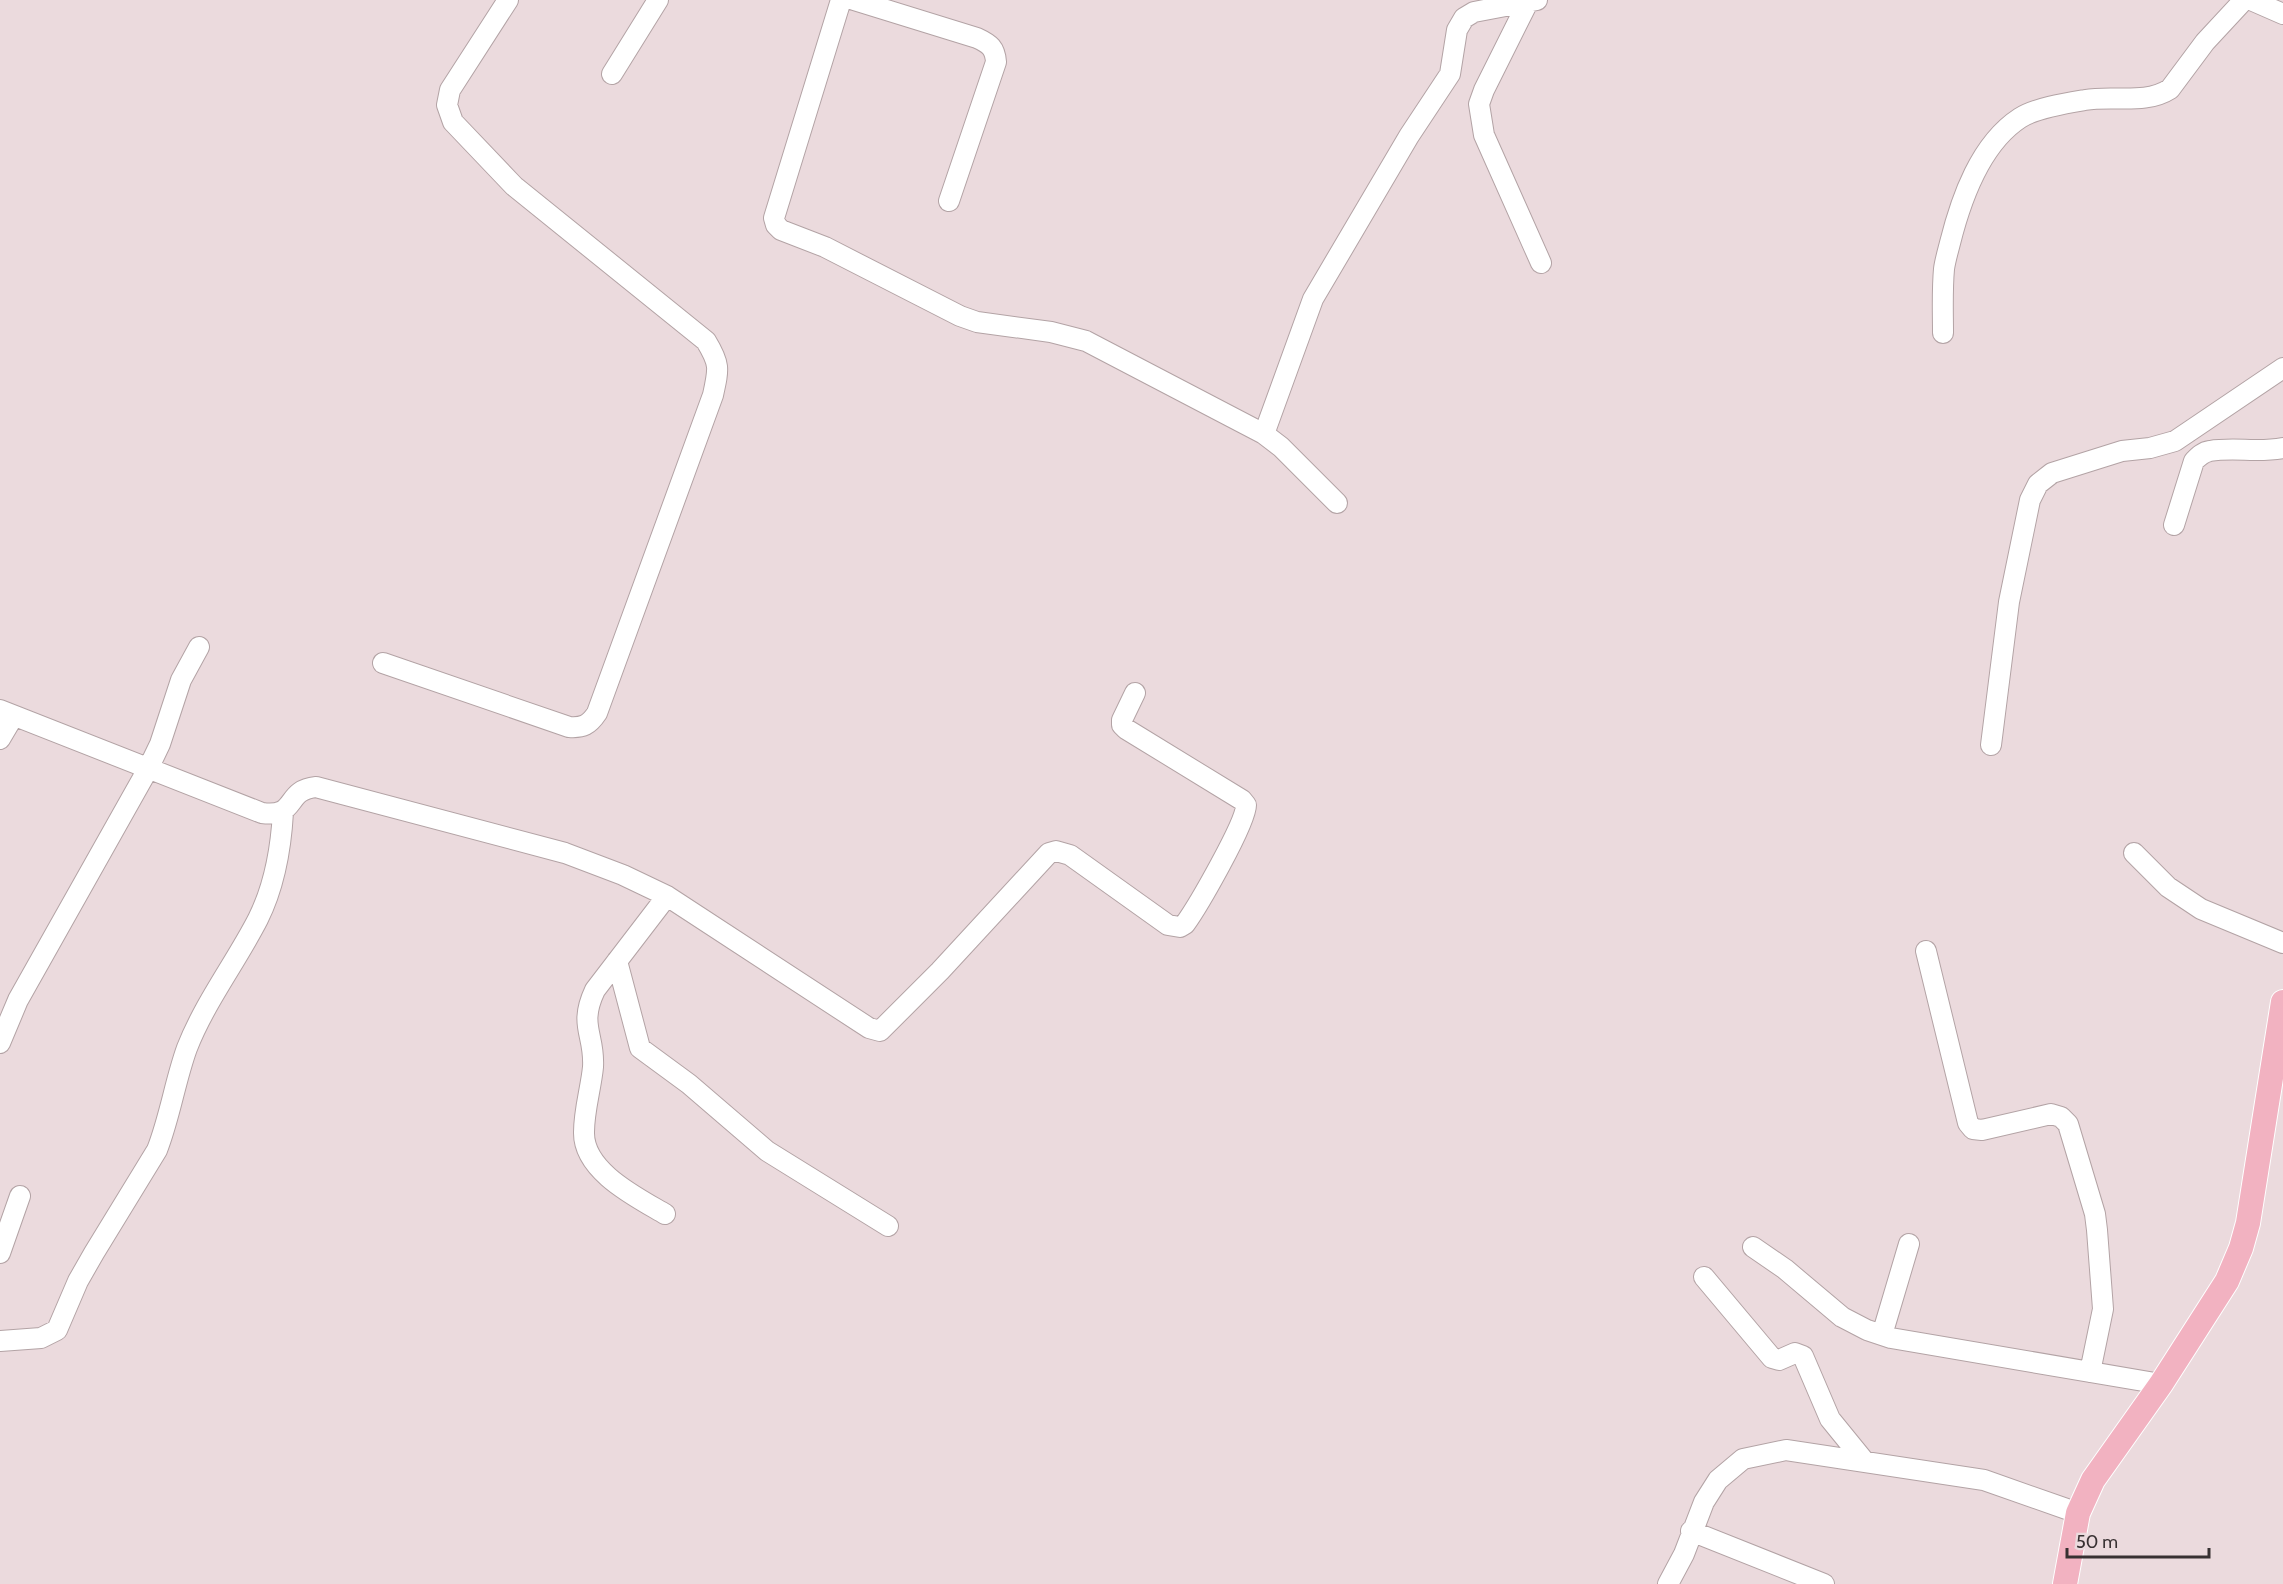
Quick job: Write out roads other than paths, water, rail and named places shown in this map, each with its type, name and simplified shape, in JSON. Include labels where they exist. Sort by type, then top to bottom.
[{"type":"main road","points":[[2065,1584],[2078,1513],[2093,1480],[2161,1384],[2228,1281],[2241,1248],[2248,1223],[2283,1002]]},
{"type":"street","points":[[383,663],[569,727],[584,726],[590,722],[597,713],[713,395],[717,376],[717,359],[706,341],[514,186],[453,122],[447,105],[450,90],[508,0]]},
{"type":"street","points":[[612,74],[658,0]]},
{"type":"street","points":[[841,0],[774,218],[776,225],[781,230],[825,247],[960,316],[977,322],[1052,332],[1086,341],[1264,434],[1281,447],[1337,503]]},
{"type":"street","points":[[855,0],[988,43],[995,51],[996,62],[949,201]]},
{"type":"street","points":[[1942,333],[1944,267],[1955,220],[1968,184],[1982,160],[2006,128],[2022,116],[2086,100],[2126,97],[2153,98],[2163,93],[2170,89],[2205,42],[2244,0]]},
{"type":"street","points":[[2251,0],[2283,14]]},
{"type":"street","points":[[1264,434],[1313,299],[1409,136],[1450,74],[1457,30],[1464,18],[1474,12],[1532,1]]},
{"type":"street","points":[[1532,1],[1484,90],[1479,104],[1484,135],[1542,263]]},
{"type":"street","points":[[1991,745],[2009,602],[2030,500],[2038,484],[2052,473],[2122,452],[2175,441],[2283,368]]},
{"type":"street","points":[[2174,525],[2194,461],[2200,455],[2209,451],[2255,451],[2283,448]]},
{"type":"street","points":[[0,1044],[18,1000],[148,769],[160,744],[181,680],[199,647]]},
{"type":"street","points":[[0,739],[7,714],[262,813],[283,812],[300,791],[316,787],[565,854],[623,875],[667,896],[875,1031],[880,1031],[1049,853],[1056,851],[1070,855],[1168,925],[1180,927],[1189,918],[1245,815],[1246,805],[1242,800],[1122,725],[1122,720],[1135,693]]},
{"type":"street","points":[[0,1341],[41,1338],[57,1330],[89,1263],[157,1150],[187,1049],[202,1017],[259,917],[281,848],[283,812]]},
{"type":"street","points":[[2134,853],[2168,887],[2201,909],[2232,924],[2283,943]]},
{"type":"street","points":[[665,1214],[619,1188],[593,1160],[586,1146],[584,1132],[593,1067],[586,1022],[587,1006],[595,990],[667,896]]},
{"type":"street","points":[[1926,951],[1968,1123],[1973,1129],[1982,1130],[2051,1114],[2061,1117],[2068,1124],[2095,1214],[2097,1230],[2103,1310],[2090,1372]]},
{"type":"street","points":[[617,961],[639,1048],[690,1084],[725,1118],[767,1151],[888,1226]]},
{"type":"street","points":[[0,1253],[20,1196]]},
{"type":"street","points":[[1882,1335],[1909,1244]]},
{"type":"street","points":[[1753,1247],[1785,1269],[1842,1317],[1882,1335],[2161,1384]]},
{"type":"street","points":[[1704,1277],[1772,1358],[1779,1360],[1795,1353],[1803,1356],[1830,1419],[1865,1461]]},
{"type":"street","points":[[1668,1584],[1684,1554],[1704,1502],[1718,1480],[1743,1459],[1786,1450],[1984,1480],[2078,1513]]},
{"type":"street","points":[[1691,1531],[1824,1584]]}]
